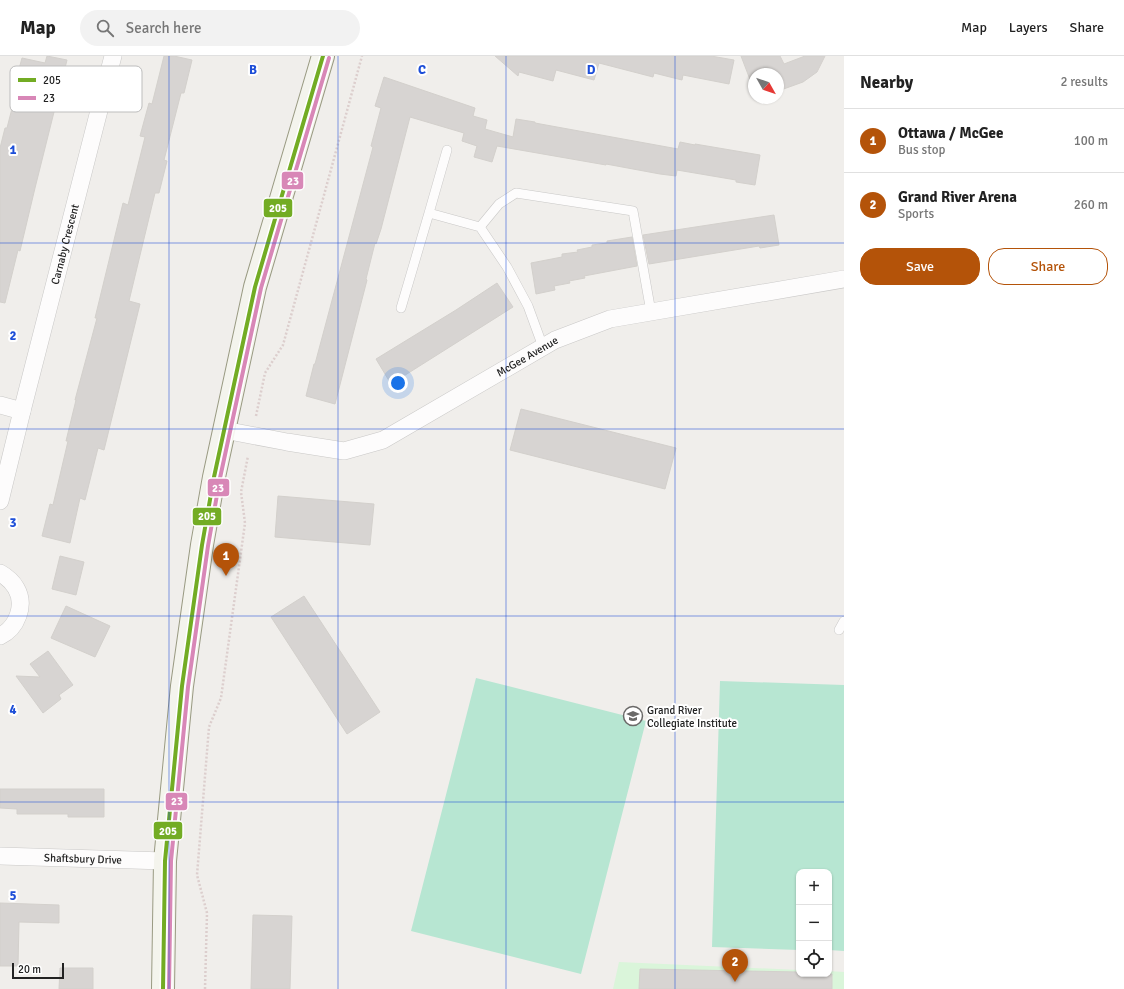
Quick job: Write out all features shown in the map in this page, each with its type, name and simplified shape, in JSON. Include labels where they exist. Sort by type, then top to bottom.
[{"type":"main road","points":[[163,989],[165,861],[182,686],[203,537],[214,477],[255,287],[323,56]]},
{"type":"street","name":"Carnaby Crescent","points":[[109,66],[112,56]]},
{"type":"street","name":"Carnaby Crescent","points":[[0,501],[98,112]]},
{"type":"street","name":"McGee Avenue","points":[[224,430],[344,451],[383,440],[555,340],[610,319],[844,279]]},
{"type":"street","points":[[0,405],[22,411]]},
{"type":"street","points":[[0,573],[10,579],[17,589],[20,600],[18,617],[12,627],[0,636]]},
{"type":"street","name":"Shaftsbury Drive","points":[[0,856],[165,861]]},
{"type":"lane","points":[[401,308],[447,150]]},
{"type":"lane","points":[[480,227],[499,204],[516,192],[633,211],[651,312]]},
{"type":"lane","points":[[429,213],[480,227],[507,267],[528,306],[542,347]]},
{"type":"lane","points":[[839,630],[844,621]]},
{"type":"path","points":[[256,416],[265,373],[283,345],[362,56]]},
{"type":"path","points":[[205,989],[207,914],[197,875],[208,735],[209,727],[221,698],[245,523],[241,492],[248,456]]},
{"type":"green space","points":[[476,678],[646,721],[581,974],[411,931]]},
{"type":"green space","points":[[720,681],[844,685],[844,951],[832,950],[832,869],[796,869],[796,950],[712,947]]},
{"type":"green space","points":[[619,962],[796,970],[796,977],[832,977],[832,971],[844,972],[844,989],[613,989]]},
{"type":"building","points":[[47,56],[67,60],[66,66],[20,66],[22,58],[45,63]]},
{"type":"building","points":[[164,56],[174,56],[192,60],[184,93],[181,93],[164,160],[167,161],[159,193],[155,193],[129,301],[140,304],[104,450],[98,448],[85,500],[80,498],[70,543],[42,536],[50,504],[53,505],[68,441],[66,441],[75,400],[97,318],[95,318],[123,203],[128,205],[145,137],[140,136],[149,103],[152,104]]},
{"type":"building","points":[[495,56],[711,56],[734,60],[729,84],[683,75],[682,80],[654,73],[653,77],[599,63],[594,80],[556,70],[553,81],[519,72],[518,76]]},
{"type":"building","points":[[741,56],[780,56],[784,64],[805,56],[825,56],[817,72],[803,82],[784,89],[784,68],[748,68],[748,74]]},
{"type":"building","points":[[384,77],[475,108],[473,116],[487,120],[485,129],[513,137],[516,119],[678,149],[680,142],[760,155],[755,185],[736,182],[736,180],[677,170],[676,176],[660,174],[497,146],[492,162],[474,157],[477,146],[462,141],[464,133],[410,117],[381,229],[376,244],[375,243],[335,404],[306,396],[373,147],[371,146],[381,108],[375,106]]},
{"type":"building","points":[[11,112],[54,112],[20,251],[18,250],[5,303],[0,302],[0,148],[5,128],[7,128]]},
{"type":"building","points":[[774,215],[779,245],[760,248],[759,246],[649,264],[643,235]]},
{"type":"building","points":[[632,237],[637,266],[584,276],[585,278],[554,286],[555,290],[536,294],[531,263],[562,257],[562,254],[578,252],[577,250],[592,247],[592,245],[607,243],[607,241]]},
{"type":"building","points":[[497,283],[513,307],[391,384],[376,359]]},
{"type":"building","points":[[521,409],[676,448],[665,489],[510,450]]},
{"type":"building","points":[[278,496],[374,504],[370,545],[275,537]]},
{"type":"building","points":[[60,556],[84,562],[76,595],[52,589]]},
{"type":"building","points":[[304,596],[380,712],[347,734],[271,617]]},
{"type":"building","points":[[66,606],[110,626],[95,657],[51,638]]},
{"type":"building","points":[[48,651],[73,685],[59,695],[61,699],[43,713],[16,676],[40,677],[30,664]]},
{"type":"building","points":[[0,789],[104,789],[104,817],[68,817],[68,814],[17,814],[17,809],[0,808]]},
{"type":"building","points":[[0,903],[59,905],[59,923],[19,922],[18,966],[0,966]]},
{"type":"building","points":[[253,915],[292,916],[290,989],[251,989]]},
{"type":"building","points":[[60,968],[93,968],[93,989],[59,989]]},
{"type":"building","points":[[640,969],[796,972],[796,977],[832,977],[832,989],[639,989]]},
{"type":"transit line","name":"205","points":[[163,989],[165,861],[182,686],[202,545],[214,477],[255,287],[323,56]]},
{"type":"transit line","name":"23","points":[[169,989],[171,861],[188,687],[208,546],[220,478],[261,288],[329,58]]},
{"type":"place","name":"Ottawa / McGee","points":[[226,576]]},
{"type":"place","name":"Grand River Collegiate Institute","points":[[633,716]]},
{"type":"place","name":"Grand River Arena","points":[[735,982]]}]
